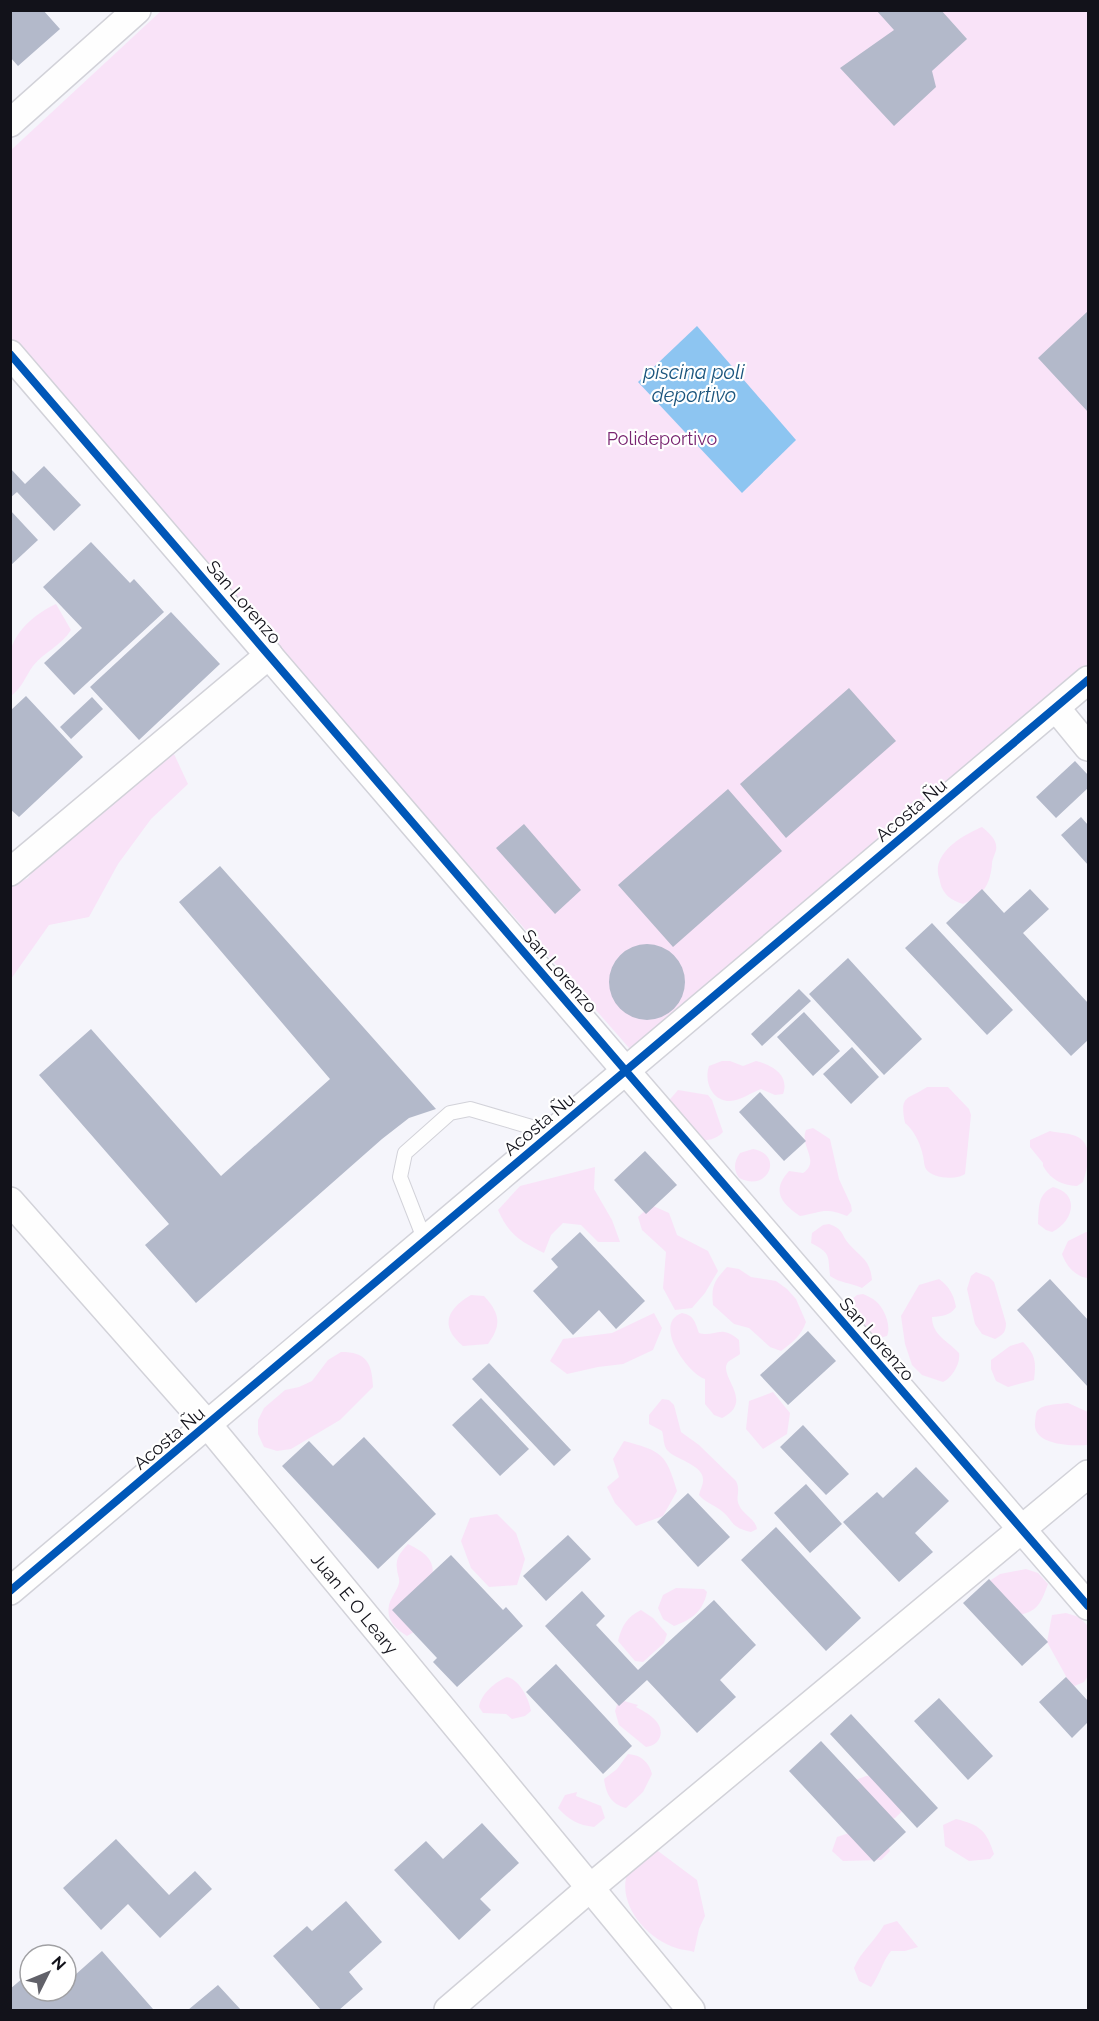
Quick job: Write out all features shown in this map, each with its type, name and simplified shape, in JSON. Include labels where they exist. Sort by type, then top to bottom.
[{"type":"street","points":[[10,123],[137,10]]},
{"type":"street","name":"San Lorenzo","points":[[10,354],[1089,1606]]},
{"type":"street","points":[[10,872],[269,655]]},
{"type":"street","name":"Acosta Ñu","points":[[10,1591],[1089,680]]},
{"type":"street","points":[[1056,708],[1089,747]]},
{"type":"street","name":"Juan E O Leary","points":[[10,1201],[208,1425],[691,2010]]},
{"type":"street","points":[[448,2010],[590,1888],[1089,1474]]},
{"type":"lane","points":[[425,1241],[400,1177],[405,1153],[450,1113],[470,1109],[552,1133]]},
{"type":"green space","name":"Polideportivo","points":[[161,11],[1088,11],[1088,672],[630,1049],[410,798],[392,781],[11,343],[10,151]]},
{"type":"green space","points":[[56,604],[71,630],[63,640],[37,661],[21,686],[11,696],[10,654],[12,646],[27,624],[41,612]]},
{"type":"green space","points":[[174,754],[188,784],[151,819],[118,864],[89,917],[49,925],[11,979],[11,887],[28,878],[38,863],[74,827],[100,816],[121,782]]},
{"type":"green space","points":[[982,827],[996,843],[996,852],[984,889],[976,897],[963,904],[945,894],[941,887],[938,865],[953,844]]},
{"type":"green space","points":[[722,1061],[730,1061],[743,1066],[756,1061],[768,1065],[782,1076],[785,1087],[783,1094],[775,1095],[761,1089],[734,1101],[718,1098],[710,1089],[708,1072],[709,1066]]},
{"type":"green space","points":[[927,1087],[948,1087],[969,1109],[971,1115],[965,1174],[961,1176],[945,1177],[929,1172],[925,1168],[917,1138],[905,1123],[904,1102]]},
{"type":"green space","points":[[678,1090],[708,1095],[712,1100],[723,1132],[720,1135],[709,1140],[698,1141],[665,1105]]},
{"type":"green space","points":[[813,1128],[830,1139],[839,1179],[851,1205],[852,1211],[847,1216],[828,1211],[800,1216],[783,1201],[781,1196],[780,1185],[789,1171],[803,1173],[808,1168],[810,1158],[805,1136],[806,1130]]},
{"type":"green space","points":[[1050,1131],[1078,1137],[1086,1146],[1088,1158],[1086,1171],[1083,1182],[1077,1186],[1062,1183],[1053,1178],[1030,1147],[1030,1140]]},
{"type":"green space","points":[[753,1149],[763,1152],[770,1164],[765,1177],[749,1181],[739,1178],[735,1166],[740,1153]]},
{"type":"green space","points":[[595,1167],[594,1189],[612,1220],[620,1242],[598,1242],[581,1225],[563,1223],[551,1235],[544,1253],[528,1245],[506,1226],[498,1210],[520,1186]]},
{"type":"green space","points":[[1053,1187],[1068,1196],[1071,1208],[1065,1222],[1052,1232],[1038,1224],[1041,1198]]},
{"type":"green space","points":[[651,1205],[669,1213],[677,1235],[708,1251],[718,1271],[705,1293],[692,1308],[675,1310],[663,1288],[666,1252],[642,1230],[638,1217]]},
{"type":"green space","points":[[829,1224],[840,1230],[849,1244],[867,1263],[872,1280],[862,1288],[830,1276],[827,1256],[811,1243],[812,1233],[823,1225]]},
{"type":"green space","points":[[1088,1232],[1088,1278],[1079,1276],[1072,1270],[1062,1254],[1068,1241]]},
{"type":"green space","points":[[727,1267],[739,1269],[751,1277],[776,1281],[796,1299],[806,1322],[796,1339],[781,1351],[770,1347],[749,1328],[734,1324],[713,1305],[714,1284]]},
{"type":"green space","points":[[976,1272],[989,1277],[994,1282],[1006,1323],[1003,1333],[995,1339],[982,1334],[975,1324],[967,1289],[971,1276]]},
{"type":"green space","points":[[939,1279],[950,1291],[956,1307],[948,1314],[932,1317],[933,1323],[941,1337],[959,1353],[959,1361],[955,1370],[943,1382],[922,1375],[912,1365],[905,1344],[901,1316],[919,1285]]},
{"type":"green space","points":[[863,1294],[877,1302],[883,1310],[888,1326],[887,1336],[875,1339],[849,1312],[852,1299]]},
{"type":"green space","points":[[471,1295],[484,1296],[496,1314],[496,1331],[488,1344],[463,1346],[451,1332],[449,1318],[452,1312],[456,1306]]},
{"type":"green space","points":[[654,1313],[662,1328],[653,1350],[623,1364],[567,1374],[550,1361],[563,1339],[612,1333]]},
{"type":"green space","points":[[682,1313],[692,1317],[699,1333],[727,1332],[739,1340],[740,1354],[728,1362],[726,1368],[734,1389],[736,1404],[732,1411],[722,1418],[714,1415],[705,1404],[705,1379],[690,1368],[671,1337],[670,1327],[674,1318]]},
{"type":"green space","points":[[1023,1342],[1034,1359],[1034,1380],[1008,1387],[996,1381],[991,1369],[991,1360],[1010,1346]]},
{"type":"green space","points":[[341,1352],[350,1352],[366,1360],[371,1371],[373,1387],[340,1420],[291,1449],[277,1451],[264,1447],[258,1434],[258,1420],[264,1408],[285,1390],[312,1381],[328,1360]]},
{"type":"green space","points":[[773,1392],[790,1413],[787,1434],[763,1449],[746,1429],[749,1401]]},
{"type":"green space","points":[[662,1399],[669,1400],[674,1405],[681,1432],[699,1445],[736,1481],[739,1505],[757,1529],[751,1532],[738,1528],[724,1513],[699,1495],[703,1481],[702,1475],[694,1467],[667,1450],[662,1431],[649,1424],[649,1415]]},
{"type":"green space","points":[[1068,1403],[1088,1412],[1088,1445],[1055,1443],[1040,1436],[1036,1430],[1036,1415],[1039,1409],[1049,1405]]},
{"type":"green space","points":[[624,1441],[654,1451],[660,1456],[669,1469],[677,1491],[663,1516],[636,1526],[615,1503],[607,1487],[619,1477],[613,1459]]},
{"type":"green space","points":[[497,1514],[516,1533],[525,1559],[517,1585],[489,1587],[471,1568],[461,1541],[470,1518]]},
{"type":"green space","points":[[408,1544],[429,1559],[433,1571],[419,1629],[407,1636],[392,1624],[388,1610],[399,1583],[398,1558]]},
{"type":"green space","points":[[1026,1569],[1038,1573],[1048,1584],[1038,1605],[1031,1611],[1019,1615],[988,1582],[1000,1574]]},
{"type":"green space","points":[[676,1588],[704,1589],[707,1592],[700,1609],[687,1620],[674,1626],[663,1619],[658,1608],[663,1595]]},
{"type":"green space","points":[[641,1610],[653,1618],[667,1634],[664,1643],[643,1662],[635,1661],[618,1641],[626,1622]]},
{"type":"green space","points":[[1066,1613],[1079,1617],[1088,1626],[1088,1676],[1084,1682],[1072,1687],[1047,1642],[1052,1615]]},
{"type":"green space","points":[[507,1677],[516,1682],[523,1691],[531,1711],[525,1716],[512,1719],[506,1714],[483,1713],[479,1707],[486,1693],[493,1685]]},
{"type":"green space","points":[[624,1701],[638,1705],[636,1707],[657,1722],[661,1731],[656,1743],[646,1747],[619,1725],[615,1711],[617,1705]]},
{"type":"green space","points":[[628,1754],[644,1760],[652,1774],[643,1792],[626,1808],[610,1798],[604,1779],[617,1769]]},
{"type":"green space","points":[[893,1774],[915,1799],[895,1818],[882,1822],[853,1781],[866,1776]]},
{"type":"green space","points":[[577,1792],[576,1796],[601,1806],[605,1818],[594,1827],[574,1821],[558,1808],[565,1795]]},
{"type":"green space","points":[[956,1819],[971,1823],[981,1829],[994,1854],[990,1859],[969,1861],[945,1846],[943,1825]]},
{"type":"green space","points":[[864,1828],[886,1839],[890,1851],[881,1860],[843,1861],[832,1851],[837,1837]]},
{"type":"green space","points":[[658,1851],[697,1880],[705,1916],[699,1929],[694,1952],[666,1944],[646,1930],[638,1921],[627,1900],[626,1878],[634,1856]]},
{"type":"green space","points":[[897,1921],[918,1947],[905,1951],[891,1951],[871,1987],[859,1981],[854,1968],[860,1956],[884,1925]]},
{"type":"water","name":"piscina poli deportivo","points":[[697,326],[796,440],[742,493],[638,382]]},
{"type":"building","points":[[10,10],[43,10],[60,29],[18,66],[10,57]]},
{"type":"building","points":[[876,10],[941,10],[967,39],[932,71],[936,87],[894,126],[840,68],[894,30]]},
{"type":"building","points":[[1088,311],[1088,412],[1038,358]]},
{"type":"building","points":[[44,466],[81,505],[54,531],[17,492],[10,498],[10,468],[25,484]]},
{"type":"building","points":[[10,510],[38,540],[10,566]]},
{"type":"building","points":[[91,542],[130,583],[134,579],[164,612],[74,695],[44,663],[82,628],[43,587]]},
{"type":"building","points":[[171,612],[220,664],[139,740],[90,687]]},
{"type":"building","points":[[849,688],[896,741],[786,838],[740,784]]},
{"type":"building","points":[[26,696],[83,757],[19,817],[10,809],[10,711]]},
{"type":"building","points":[[92,697],[103,709],[71,739],[60,727]]},
{"type":"building","points":[[1075,761],[1088,775],[1088,788],[1056,818],[1036,797]]},
{"type":"building","points":[[728,789],[782,851],[673,947],[618,885]]},
{"type":"building","points":[[1081,817],[1088,825],[1088,865],[1061,835]]},
{"type":"building","points":[[524,824],[581,890],[555,914],[496,848]]},
{"type":"building","points":[[220,866],[436,1109],[409,1118],[382,1139],[196,1303],[145,1245],[169,1224],[39,1075],[91,1029],[221,1176],[330,1079],[179,902]]},
{"type":"building","points":[[982,889],[1004,913],[1030,889],[1049,909],[1023,933],[1088,1003],[1088,1040],[1071,1056],[946,923]]},
{"type":"building","points":[[932,923],[1013,1010],[987,1035],[905,948]]},
{"type":"building","points":[[647,944],[662,947],[674,955],[682,967],[685,982],[682,997],[674,1009],[662,1017],[647,1020],[632,1017],[620,1009],[612,997],[609,982],[612,967],[620,955],[632,947]]},
{"type":"building","points":[[848,958],[922,1039],[884,1075],[809,994]]},
{"type":"building","points":[[799,989],[811,1001],[762,1046],[751,1034]]},
{"type":"building","points":[[804,1012],[840,1051],[813,1076],[777,1037]]},
{"type":"building","points":[[852,1047],[879,1077],[851,1104],[823,1074]]},
{"type":"building","points":[[760,1092],[806,1141],[784,1161],[739,1112]]},
{"type":"building","points":[[645,1151],[677,1185],[646,1214],[614,1180]]},
{"type":"building","points":[[580,1232],[645,1301],[616,1329],[599,1310],[573,1335],[533,1291],[558,1267],[551,1259]]},
{"type":"building","points":[[1050,1279],[1088,1320],[1088,1387],[1017,1310]]},
{"type":"building","points":[[808,1331],[836,1361],[788,1405],[760,1375]]},
{"type":"building","points":[[489,1363],[571,1450],[554,1466],[472,1379]]},
{"type":"building","points":[[481,1398],[529,1449],[500,1476],[452,1425]]},
{"type":"building","points":[[803,1425],[849,1474],[826,1495],[780,1447]]},
{"type":"building","points":[[364,1437],[436,1514],[378,1569],[282,1466],[309,1441],[333,1466]]},
{"type":"building","points":[[916,1467],[949,1501],[915,1533],[933,1552],[899,1582],[843,1522],[877,1492],[883,1498]]},
{"type":"building","points":[[806,1484],[842,1524],[810,1553],[774,1513]]},
{"type":"building","points":[[688,1493],[730,1537],[698,1567],[657,1522]]},
{"type":"building","points":[[776,1527],[861,1618],[826,1651],[741,1560]]},
{"type":"building","points":[[568,1535],[591,1559],[546,1601],[523,1576]]},
{"type":"building","points":[[451,1555],[503,1610],[506,1607],[523,1626],[457,1687],[433,1662],[437,1658],[392,1610]]},
{"type":"building","points":[[989,1579],[1048,1642],[1022,1666],[963,1603]]},
{"type":"building","points":[[582,1591],[605,1616],[596,1625],[638,1670],[714,1600],[756,1645],[720,1680],[736,1697],[697,1733],[647,1680],[619,1706],[545,1626]]},
{"type":"building","points":[[556,1664],[632,1746],[603,1774],[526,1692]]},
{"type":"building","points":[[1066,1677],[1088,1701],[1088,1722],[1072,1738],[1039,1702]]},
{"type":"building","points":[[939,1698],[993,1756],[968,1780],[914,1721]]},
{"type":"building","points":[[851,1714],[938,1808],[917,1828],[830,1734]]},
{"type":"building","points":[[821,1741],[906,1832],[874,1862],[789,1771]]},
{"type":"building","points":[[482,1823],[519,1863],[480,1899],[491,1910],[459,1940],[394,1870],[426,1841],[443,1859]]},
{"type":"building","points":[[116,1839],[169,1895],[195,1871],[212,1889],[160,1938],[128,1904],[101,1930],[63,1888]]},
{"type":"building","points":[[346,1901],[382,1942],[349,1972],[363,1989],[339,2010],[321,2010],[273,1956],[307,1926],[312,1931]]},
{"type":"building","points":[[102,1951],[153,2009],[10,2010],[10,1989],[18,1982],[18,2003],[78,2003],[78,1972]]},
{"type":"building","points":[[218,1985],[241,2010],[188,2010]]},
{"type":"cycle path","points":[[10,354],[1088,1606]]},
{"type":"cycle path","points":[[10,1591],[1088,680]]}]
